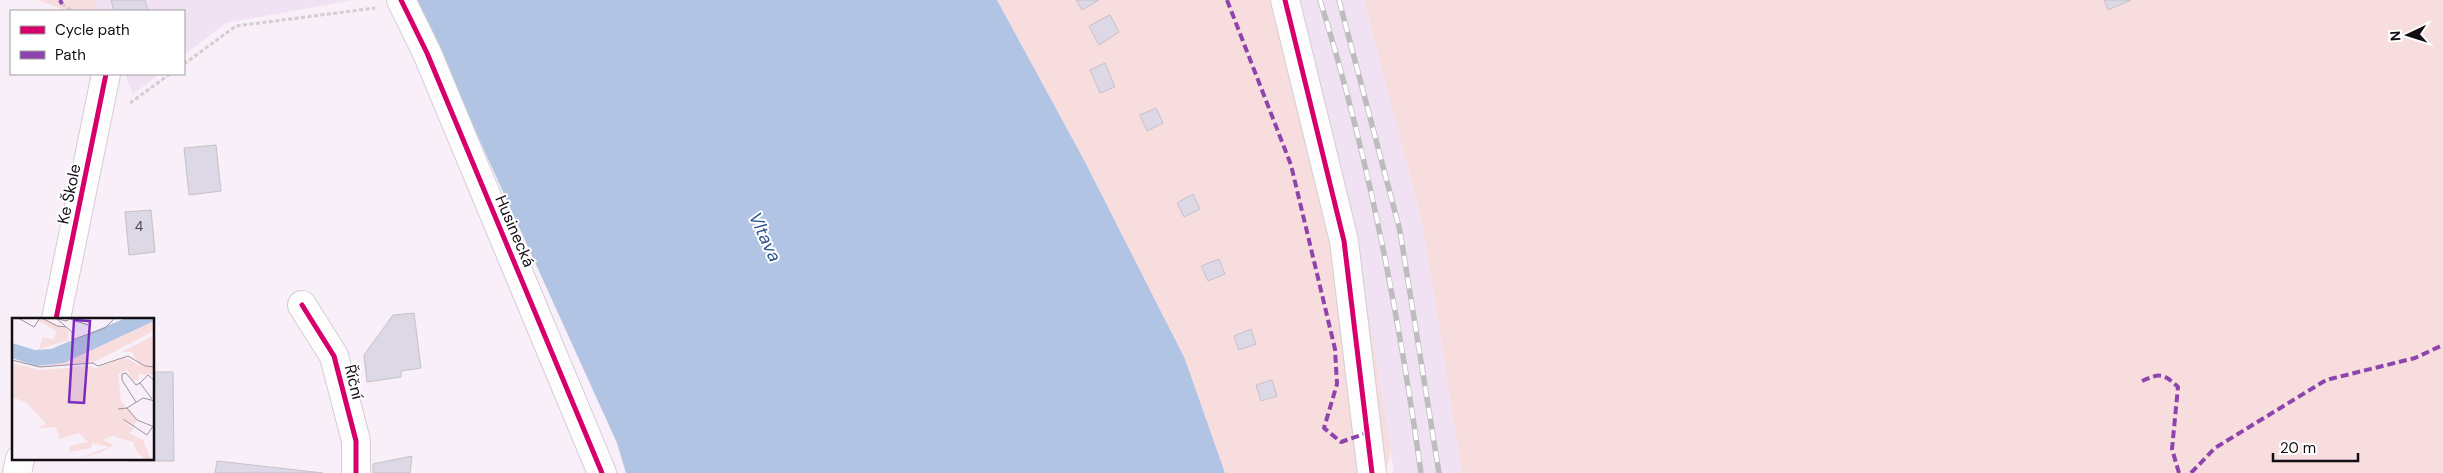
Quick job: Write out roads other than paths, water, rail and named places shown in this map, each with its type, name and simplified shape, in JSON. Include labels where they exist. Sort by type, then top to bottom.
[{"type":"street","name":"Husinecká","points":[[401,0],[431,62],[602,473]]},
{"type":"street","points":[[1285,0],[1344,241],[1372,473]]},
{"type":"street","name":"Ke Škole","points":[[56,318],[106,75]]},
{"type":"street","name":"Říční","points":[[302,305],[334,356],[356,441],[356,473]]},
{"type":"street","points":[[17,473],[20,460]]},
{"type":"water","name":"Vltava","points":[[416,0],[997,0],[1084,160],[1185,359],[1225,473],[626,473],[617,443]]},
{"type":"railway","points":[[1320,0],[1353,117],[1380,235],[1403,354],[1421,473]]},
{"type":"railway","points":[[1339,0],[1400,231],[1439,473]]}]
